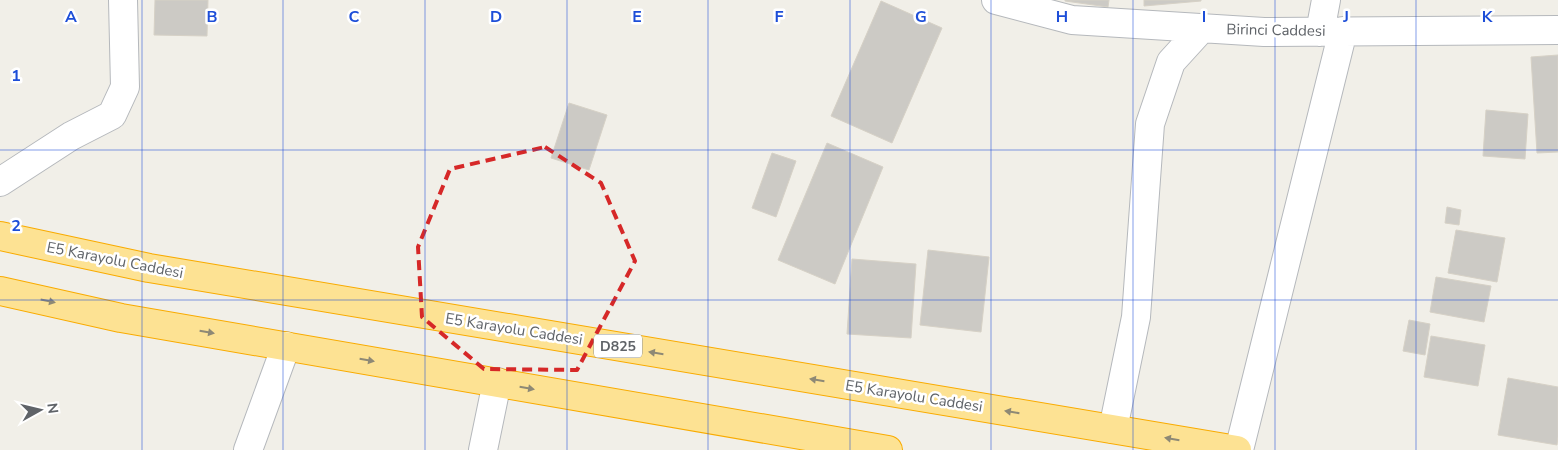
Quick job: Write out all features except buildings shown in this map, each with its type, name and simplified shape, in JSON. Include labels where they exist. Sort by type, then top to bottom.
[{"type":"highway","name":"E5 Karayolu Caddesi","points":[[0,236],[149,268],[1238,450]]},
{"type":"highway","points":[[0,291],[121,318],[888,450]]},
{"type":"street","points":[[0,182],[71,136],[112,115],[125,87],[123,0]]},
{"type":"street","name":"Birinci Caddesi","points":[[996,0],[1072,20],[1264,32],[1558,30]]},
{"type":"street","points":[[1238,450],[1332,32],[1326,0]]},
{"type":"street","points":[[1113,429],[1136,317],[1150,124],[1170,62],[1202,28]]},
{"type":"street","points":[[248,450],[286,346]]},
{"type":"street","points":[[483,450],[497,382]]},
{"type":"highlighted area","points":[[545,147],[601,183],[635,261],[577,370],[484,369],[422,317],[418,247],[450,169]]}]
